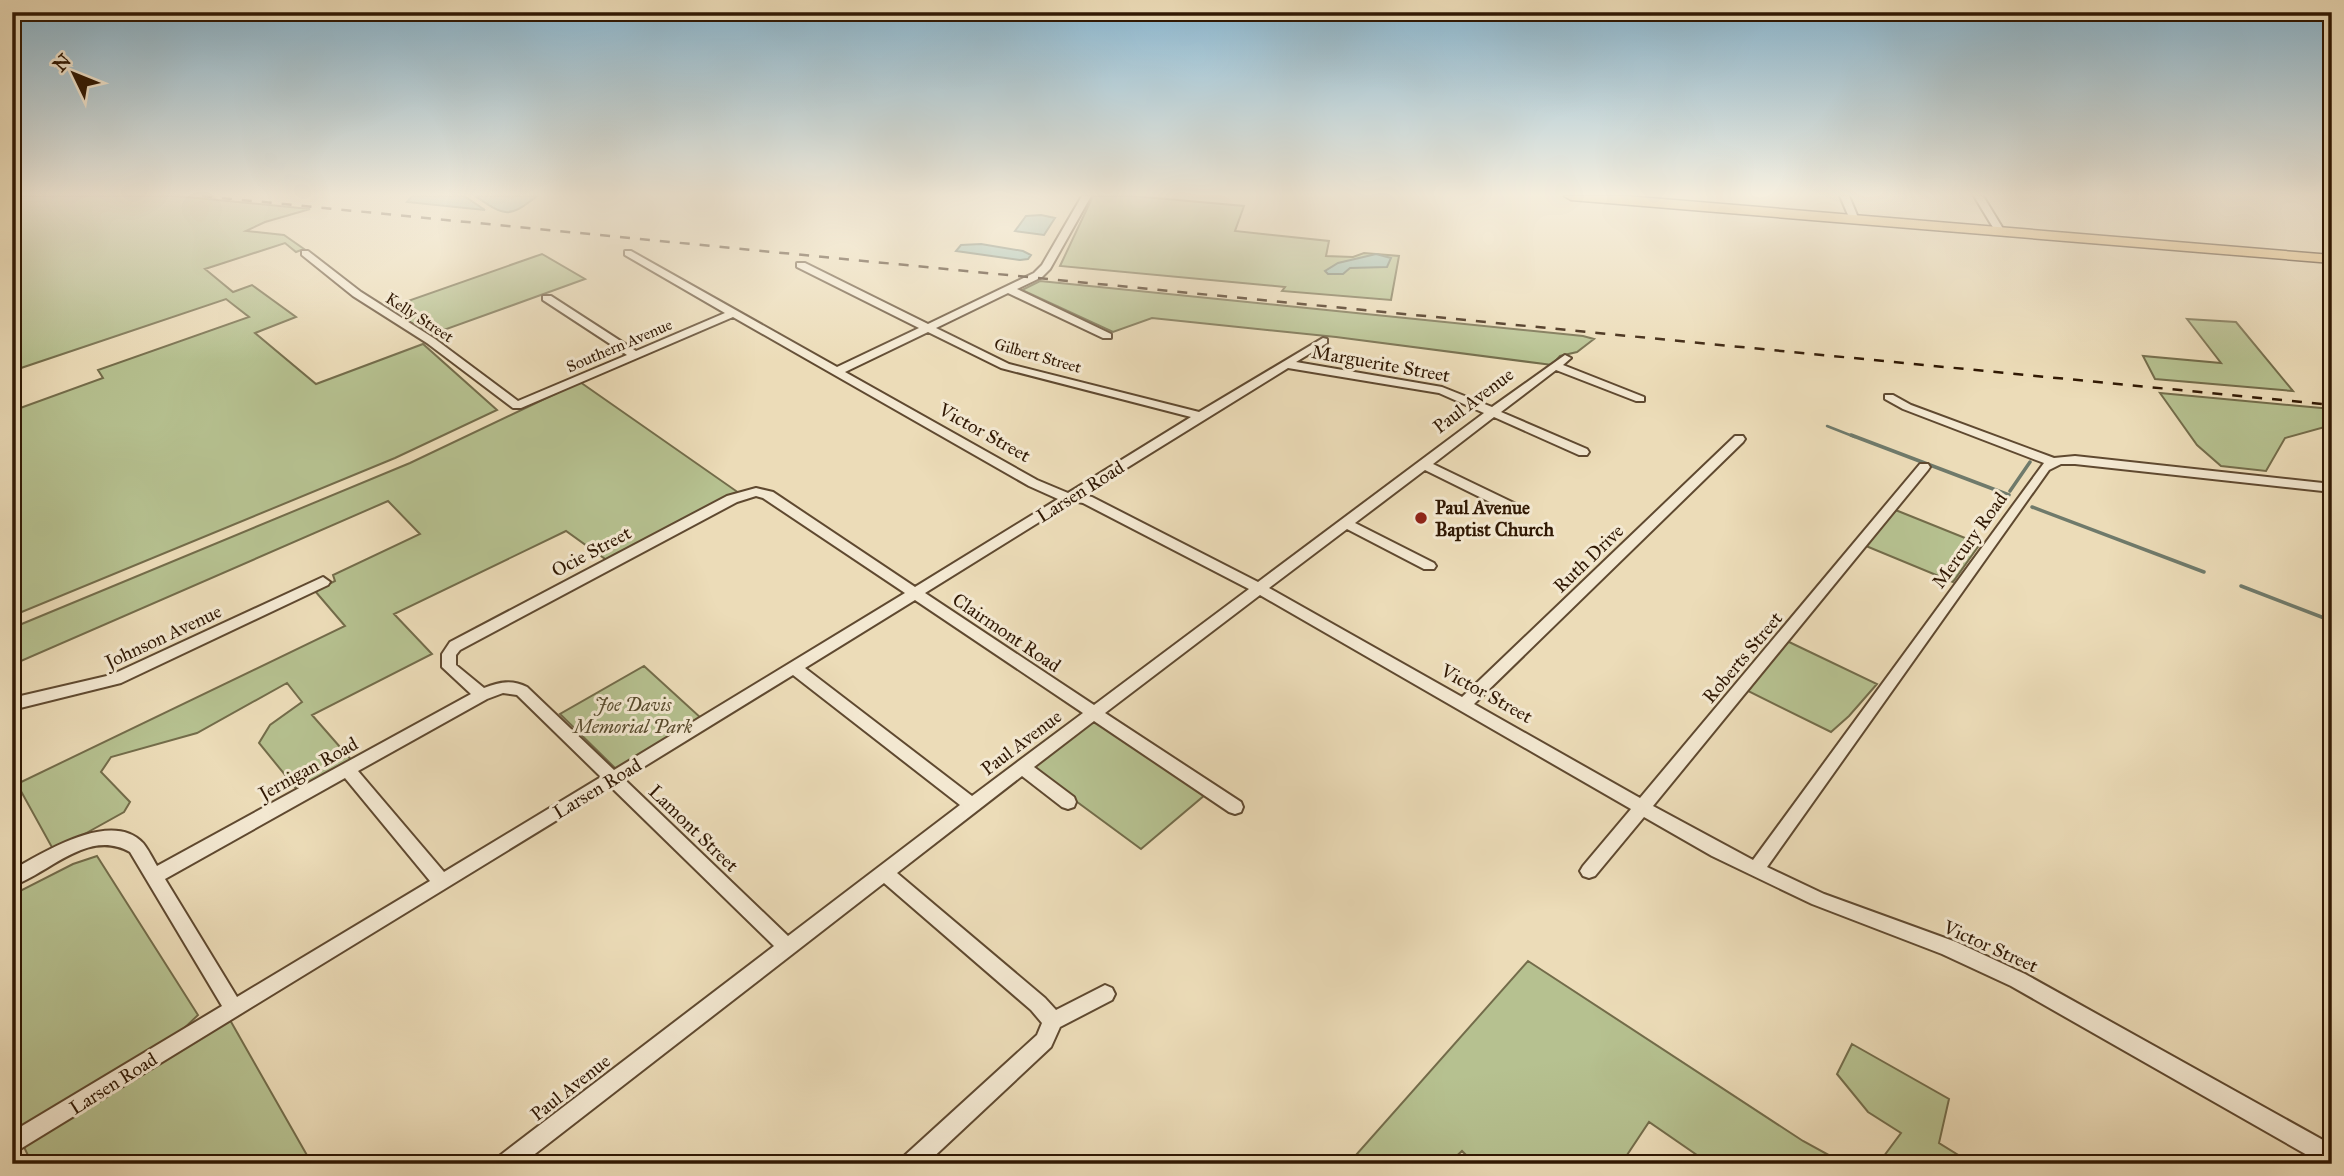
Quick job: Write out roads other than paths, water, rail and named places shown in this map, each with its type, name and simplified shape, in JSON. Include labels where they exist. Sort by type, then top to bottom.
[{"type":"main road","points":[[2249,251],[2332,259]]},
{"type":"street","points":[[836,372],[1038,275],[1055,251]]},
{"type":"street","name":"Kelly Street","points":[[305,253],[356,295],[431,341],[517,406]]},
{"type":"street","name":"Victor Street","points":[[628,253],[1033,483],[1070,497],[1087,500],[1259,588],[1755,870],[1818,899],[1949,948],[2018,980],[2332,1157]]},
{"type":"street","name":"Gilbert Street","points":[[801,265],[1005,366],[1200,416]]},
{"type":"street","points":[[1010,290],[1107,336]]},
{"type":"street","points":[[547,298],[635,355]]},
{"type":"street","name":"Southern Avenue","points":[[517,406],[733,313]]},
{"type":"street","name":"Larsen Road","points":[[12,1144],[613,779],[1323,341]]},
{"type":"street","name":"Paul Avenue","points":[[505,1164],[1093,713],[1560,362],[1640,399]]},
{"type":"street","name":"Marguerite Street","points":[[1286,364],[1424,386],[1458,396],[1583,452]]},
{"type":"street","points":[[1889,397],[1907,407],[2053,462],[2075,460],[2332,488]]},
{"type":"street","name":"Ruth Drive","points":[[1464,705],[1739,439]]},
{"type":"street","name":"Mercury Road","points":[[1755,870],[2045,467],[2053,462]]},
{"type":"street","points":[[1423,464],[1511,507]]},
{"type":"street","name":"Roberts Street","points":[[1589,871],[1924,467]]},
{"type":"street","name":"Clairmont Road","points":[[755,492],[768,495],[1235,807]]},
{"type":"street","name":"Ocie Street","points":[[482,695],[449,667],[449,654],[465,639],[732,499],[755,492]]},
{"type":"street","points":[[1345,523],[1429,566]]},
{"type":"street","name":"Johnson Avenue","points":[[12,704],[49,693],[83,690],[116,679],[323,582]]},
{"type":"street","points":[[794,668],[972,805]]},
{"type":"street","name":"Lamont Street","points":[[482,695],[502,687],[517,688],[787,947]]},
{"type":"street","name":"Jernigan Road","points":[[153,877],[482,695]]},
{"type":"street","points":[[1022,767],[1068,802]]},
{"type":"street","points":[[348,769],[442,883]]},
{"type":"street","points":[[12,878],[71,848],[111,835],[127,838],[136,847],[234,1009]]},
{"type":"street","points":[[884,873],[1038,1004],[1053,1021]]},
{"type":"street","points":[[910,1164],[1044,1041],[1053,1021],[1105,994]]},
{"type":"water","points":[[956,251],[1022,251],[1031,255],[1028,259],[1020,260]]},
{"type":"water","points":[[1376,254],[1391,258],[1387,267],[1350,268],[1343,274],[1328,274],[1325,271],[1338,263]]},
{"type":"waterway","points":[[1827,426],[1855,437]]},
{"type":"waterway","points":[[1851,435],[2009,495]]},
{"type":"waterway","points":[[2010,491],[2030,462]]},
{"type":"waterway","points":[[2032,507],[2204,572]]},
{"type":"waterway","points":[[2241,586],[2332,621]]},
{"type":"railway","points":[[761,251],[2332,405]]},
{"type":"place","name":"Paul Avenue Baptist Church","points":[[1421,518]]},
{"type":"park label","name":"Joe Davis Memorial Park","points":[[633,715]]}]
